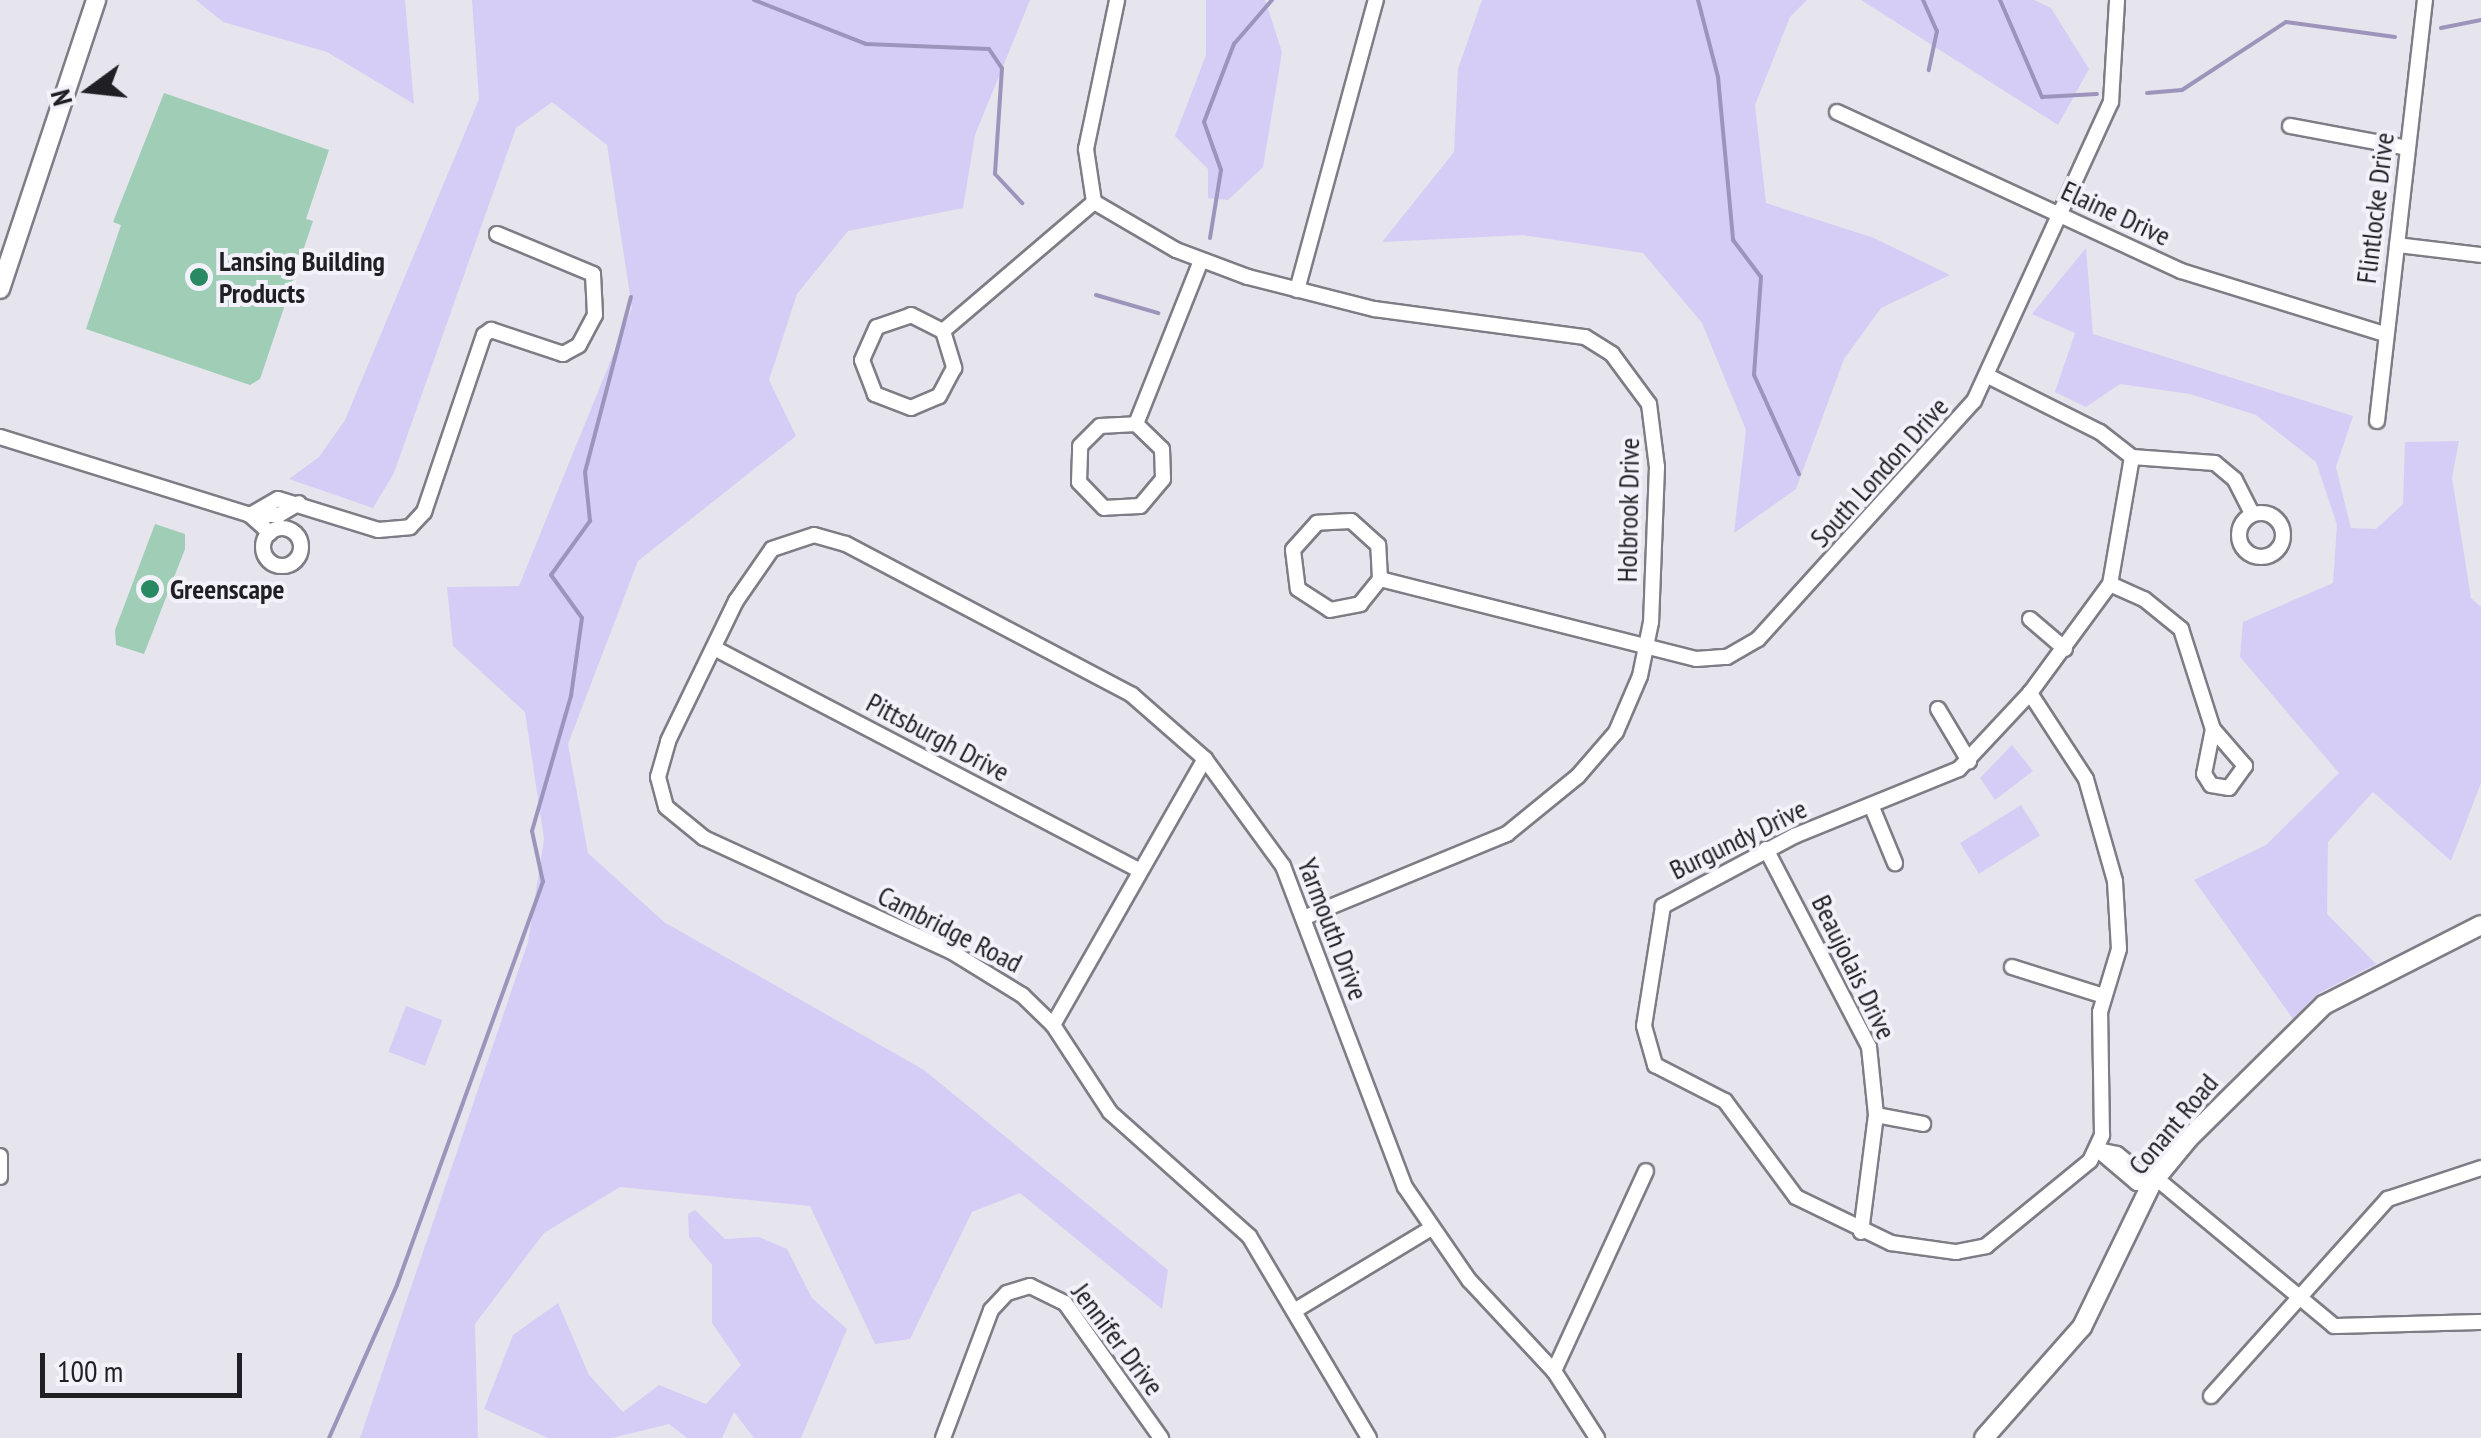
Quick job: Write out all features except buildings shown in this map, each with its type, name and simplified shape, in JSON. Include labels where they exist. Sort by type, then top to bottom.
[{"type":"street","points":[[0,289],[96,0]]},
{"type":"street","points":[[943,331],[1094,202],[1086,149],[1117,0]]},
{"type":"street","points":[[1297,290],[1376,0]]},
{"type":"street","name":"South London Drive","points":[[1380,580],[1646,651],[1716,659],[1758,640],[1946,441],[1988,376],[2111,102],[2117,0]]},
{"type":"street","name":"Flintlocke Drive","points":[[2377,421],[2424,0]]},
{"type":"street","name":"Elaine Drive","points":[[1836,112],[2226,288],[2385,334]]},
{"type":"street","points":[[2290,126],[2407,148]]},
{"type":"street","name":"Holbrook Drive","points":[[1094,202],[1201,261],[1297,290],[1407,314],[1562,331],[1612,354],[1641,390],[1656,434],[1646,651],[1616,732],[1530,818],[1415,878],[1306,917]]},
{"type":"street","points":[[250,515],[278,499],[378,530],[410,527],[424,512],[484,334],[491,330],[563,354],[578,345],[595,314],[593,274],[496,234]]},
{"type":"street","points":[[2397,245],[2481,255]]},
{"type":"street","points":[[1136,424],[1201,261]]},
{"type":"street","points":[[911,315],[943,331],[954,368],[939,396],[911,408],[875,394],[862,360],[877,327],[911,315]]},
{"type":"street","points":[[1988,376],[2100,432],[2132,457],[2216,463],[2235,480],[2252,514]]},
{"type":"street","points":[[1136,424],[1162,450],[1160,486],[1133,509],[1104,508],[1078,482],[1080,446],[1100,426],[1136,424]]},
{"type":"street","points":[[0,437],[250,515],[270,532]]},
{"type":"street","name":"Burgundy Drive","points":[[2098,1150],[2035,1212],[1986,1246],[1937,1252],[1861,1232],[1796,1197],[1725,1101],[1655,1065],[1644,1047],[1663,906],[1766,850],[1968,760],[2030,693],[2110,584],[2132,457]]},
{"type":"street","points":[[1351,521],[1378,544],[1380,580],[1360,604],[1322,608],[1294,582],[1293,550],[1316,524],[1351,521]]},
{"type":"street","name":"Yarmouth Drive","points":[[714,648],[772,549],[798,536],[829,537],[1118,687],[1206,760],[1270,843],[1306,917],[1372,1112],[1430,1229],[1554,1371],[1597,1438]]},
{"type":"street","points":[[2110,584],[2144,598],[2181,629],[2214,729]]},
{"type":"street","points":[[2030,619],[2065,648]]},
{"type":"street","name":"Pittsburgh Drive","points":[[714,648],[1139,870]]},
{"type":"street","name":"Cambridge Road","points":[[714,648],[660,760],[660,792],[675,819],[983,968],[1054,1025],[1110,1112],[1236,1220],[1370,1438]]},
{"type":"street","points":[[2030,693],[2076,759],[2103,825],[2119,934],[2101,995],[2098,1150],[2117,1154],[2154,1180],[2294,1297],[2351,1331],[2481,1322]]},
{"type":"street","points":[[1938,709],[1968,760]]},
{"type":"street","points":[[1054,1025],[1139,870],[1206,760]]},
{"type":"street","points":[[1871,805],[1895,864]]},
{"type":"street","name":"Beaujolais Drive","points":[[1766,850],[1863,1030],[1876,1115],[1861,1232]]},
{"type":"street","name":"Conant Road","points":[[1984,1438],[2082,1327],[2154,1180],[2324,1005],[2481,925]]},
{"type":"street","points":[[2012,967],[2101,995]]},
{"type":"street","points":[[1876,1115],[1923,1124]]},
{"type":"street","points":[[0,1156],[0,1177]]},
{"type":"street","points":[[2211,1396],[2294,1297],[2398,1192],[2481,1168]]},
{"type":"street","points":[[1554,1371],[1646,1171]]},
{"type":"street","points":[[1294,1311],[1430,1229]]},
{"type":"street","name":"Jennifer Drive","points":[[943,1438],[991,1310],[1007,1293],[1030,1286],[1065,1303],[1161,1438]]},
{"type":"shaded area","points":[[196,0],[405,0],[414,104],[327,52],[223,22]]},
{"type":"shaded area","points":[[472,0],[1030,0],[975,135],[963,208],[848,231],[797,294],[769,380],[796,436],[638,561],[568,744],[588,853],[664,922],[924,1070],[1168,1270],[1162,1309],[1020,1193],[972,1212],[910,1339],[875,1344],[810,1206],[620,1187],[544,1233],[475,1324],[478,1438],[360,1438],[528,942],[544,839],[525,712],[453,646],[447,587],[519,586],[632,308],[607,145],[552,102],[516,128],[394,473],[373,508],[289,479],[319,457],[345,420],[479,99]]},
{"type":"shaded area","points":[[1206,0],[1265,0],[1282,52],[1263,167],[1228,200],[1208,198],[1208,169],[1175,136],[1206,55]]},
{"type":"shaded area","points":[[1482,0],[1807,0],[1790,17],[1755,105],[1766,203],[1874,238],[1950,275],[1881,308],[1844,359],[1796,489],[1734,533],[1746,430],[1702,323],[1643,253],[1523,235],[1382,242],[1454,152],[1458,69]]},
{"type":"shaded area","points":[[1861,0],[2034,0],[2051,8],[2089,69],[2058,125]]},
{"type":"shaded area","points":[[2086,248],[2093,334],[2353,416],[2336,467],[2351,528],[2376,529],[2403,504],[2405,442],[2459,441],[2452,478],[2471,598],[2481,607],[2481,783],[2451,861],[2373,792],[2328,842],[2327,914],[2376,964],[2317,994],[2293,1019],[2194,880],[2266,845],[2339,773],[2240,657],[2243,622],[2333,583],[2337,525],[2316,462],[2256,415],[2190,394],[2120,384],[2086,407],[2055,392],[2075,333],[2032,314]]},
{"type":"shaded area","points":[[2012,745],[2033,771],[1995,800],[1980,778]]},
{"type":"shaded area","points":[[2021,805],[2040,836],[1979,874],[1960,843]]},
{"type":"shaded area","points":[[406,1006],[442,1020],[425,1066],[388,1052]]},
{"type":"shaded area","points":[[695,1210],[725,1239],[759,1237],[787,1249],[812,1298],[847,1329],[801,1438],[754,1438],[734,1412],[722,1438],[687,1438],[669,1424],[612,1438],[548,1438],[484,1409],[513,1335],[558,1303],[589,1375],[623,1412],[659,1385],[706,1404],[741,1365],[712,1323],[712,1265],[689,1237],[688,1214]]},
{"type":"waterway","points":[[754,0],[866,44],[989,49],[1002,68],[995,174],[1022,203]]},
{"type":"waterway","points":[[1210,238],[1221,170],[1204,122],[1234,44],[1272,0]]},
{"type":"waterway","points":[[1698,0],[1718,77],[1733,240],[1761,277],[1754,375],[1799,474]]},
{"type":"waterway","points":[[1923,0],[1937,31],[1929,70]]},
{"type":"waterway","points":[[2000,0],[2042,97],[2097,94]]},
{"type":"waterway","points":[[2441,28],[2481,20]]},
{"type":"waterway","points":[[2147,93],[2182,90],[2286,22],[2395,37]]},
{"type":"waterway","points":[[1096,295],[1158,313]]},
{"type":"waterway","points":[[329,1438],[397,1285],[543,882],[532,831],[571,696],[582,618],[551,575],[590,521],[585,472],[631,297]]},
{"type":"place","name":"Lansing Building Products","points":[[199,277]]},
{"type":"place","name":"Greenscape","points":[[150,589]]}]
